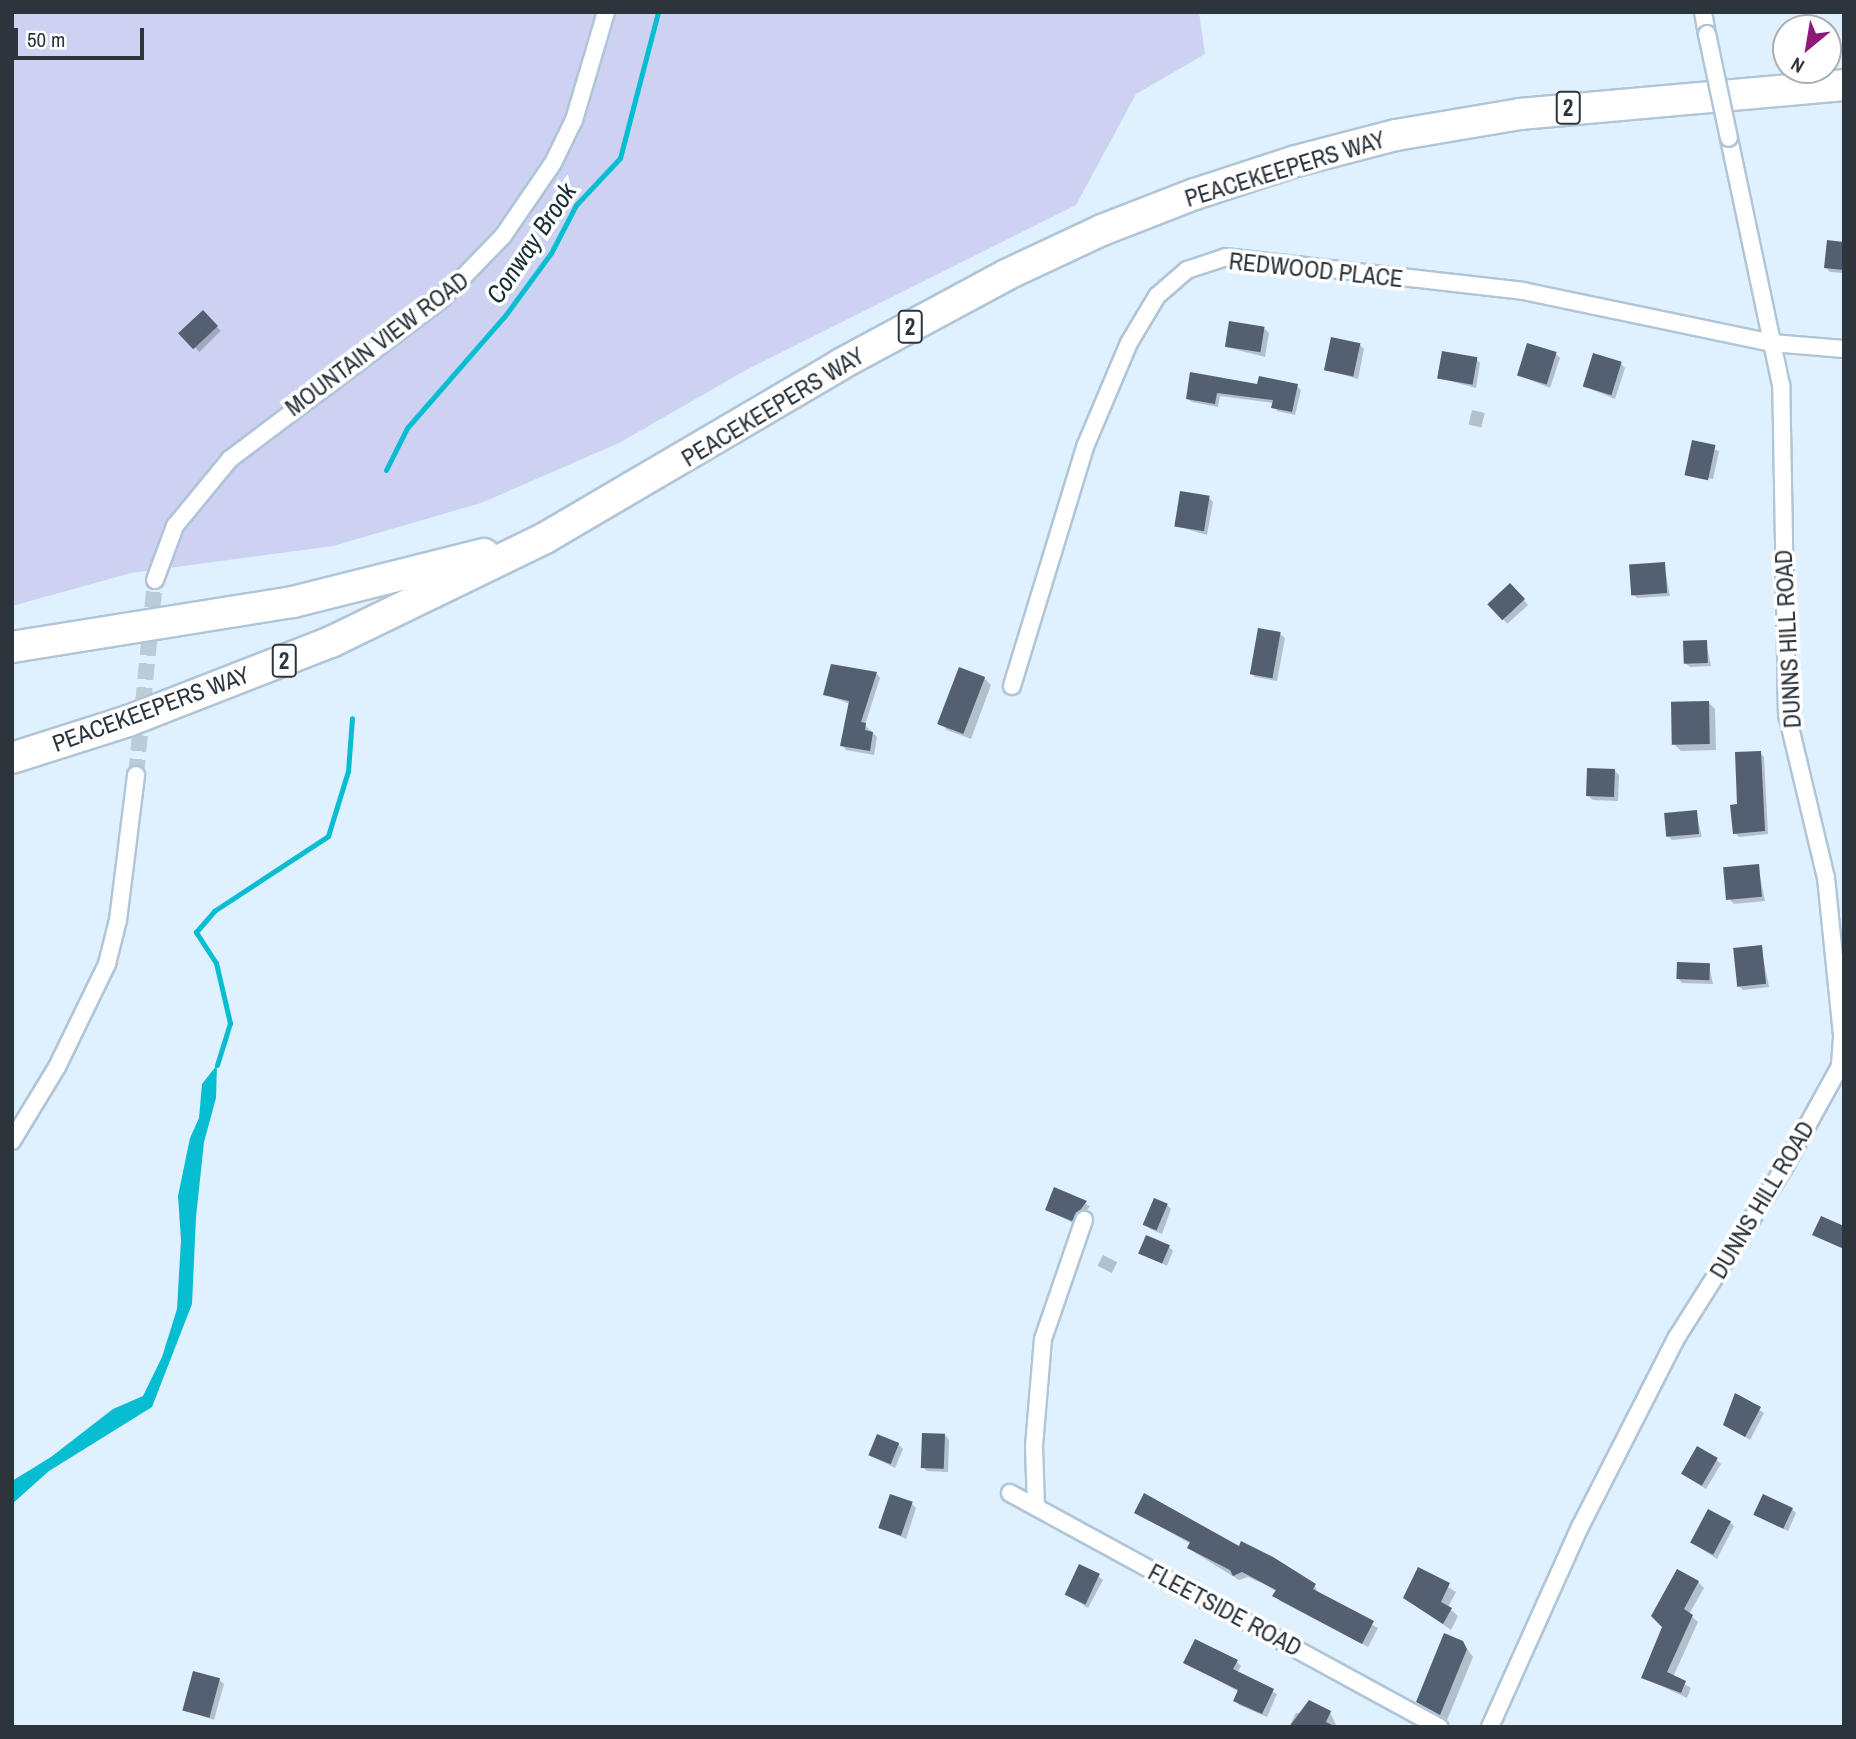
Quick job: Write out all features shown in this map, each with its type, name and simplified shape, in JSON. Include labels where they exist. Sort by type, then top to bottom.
[{"type":"highway","name":"PEACEKEEPERS WAY","points":[[12,758],[128,721],[331,642],[545,538],[841,364],[1006,275],[1102,230],[1195,194],[1296,161],[1396,135],[1506,116],[1621,102],[1844,85]]},
{"type":"highway","points":[[12,647],[293,602],[545,538]]},
{"type":"street","name":"MOUNTAIN VIEW ROAD","points":[[155,580],[175,526],[230,459],[439,301],[503,236],[553,163],[574,120],[606,12]]},
{"type":"street","name":"DUNNS HILL ROAD","points":[[1490,1727],[1580,1527],[1677,1337],[1784,1168],[1842,1067],[1842,1035],[1826,878],[1787,713],[1781,385],[1703,12]]},
{"type":"street","name":"REDWOOD PLACE","points":[[1012,686],[1085,447],[1109,389],[1129,343],[1157,296],[1187,270],[1226,257],[1523,291],[1772,343],[1844,349]]},
{"type":"street","points":[[12,1142],[57,1067],[107,964],[118,920],[136,775]]},
{"type":"street","points":[[1036,1507],[1034,1446],[1043,1339],[1084,1220]]},
{"type":"street","name":"FLEETSIDE ROAD","points":[[1010,1493],[1439,1727]]},
{"type":"shaded area","points":[[12,12],[1199,12],[1205,54],[1136,94],[1076,205],[746,370],[619,443],[481,503],[333,546],[131,573],[12,606]]},
{"type":"water","points":[[217,1065],[216,1098],[204,1142],[196,1217],[192,1304],[152,1407],[49,1471],[12,1504],[12,1481],[51,1457],[113,1409],[143,1396],[162,1357],[177,1309],[181,1240],[178,1196],[190,1138],[199,1118],[202,1084]]},
{"type":"building","points":[[1827,240],[1844,242],[1844,270],[1824,268]]},
{"type":"building","points":[[203,310],[218,326],[193,349],[178,333]]},
{"type":"building","points":[[1229,321],[1265,327],[1260,352],[1225,347]]},
{"type":"building","points":[[1331,337],[1360,343],[1353,376],[1324,370]]},
{"type":"building","points":[[1527,343],[1557,352],[1547,385],[1517,376]]},
{"type":"building","points":[[1442,351],[1477,357],[1473,385],[1437,379]]},
{"type":"building","points":[[1593,353],[1622,362],[1611,395],[1583,386]]},
{"type":"building","points":[[1190,372],[1257,384],[1259,376],[1298,384],[1292,412],[1271,408],[1273,400],[1217,393],[1215,404],[1186,399]]},
{"type":"building","points":[[1692,440],[1715,445],[1708,480],[1685,475]]},
{"type":"building","points":[[1180,491],[1210,496],[1204,531],[1174,527]]},
{"type":"building","points":[[1665,562],[1667,593],[1631,595],[1629,565]]},
{"type":"building","points":[[1510,583],[1525,599],[1502,620],[1487,604]]},
{"type":"building","points":[[1258,628],[1281,632],[1272,678],[1250,674]]},
{"type":"building","points":[[1707,640],[1708,663],[1684,664],[1683,641]]},
{"type":"building","points":[[831,664],[877,672],[861,722],[866,723],[865,730],[873,732],[870,751],[840,746],[849,701],[823,695]]},
{"type":"building","points":[[959,667],[985,677],[963,734],[937,724]]},
{"type":"building","points":[[1709,701],[1710,744],[1672,745],[1671,702]]},
{"type":"building","points":[[1761,751],[1765,831],[1733,834],[1730,805],[1737,804],[1735,752]]},
{"type":"building","points":[[1587,768],[1615,769],[1614,797],[1586,796]]},
{"type":"building","points":[[1697,810],[1699,834],[1666,837],[1664,813]]},
{"type":"building","points":[[1759,864],[1762,897],[1726,900],[1723,867]]},
{"type":"building","points":[[1762,945],[1766,984],[1737,987],[1733,948]]},
{"type":"building","points":[[1677,962],[1710,963],[1709,980],[1676,979]]},
{"type":"building","points":[[1054,1187],[1087,1201],[1072,1221],[1045,1210]]},
{"type":"building","points":[[1154,1198],[1168,1204],[1156,1231],[1143,1225]]},
{"type":"building","points":[[1821,1216],[1844,1226],[1844,1249],[1812,1235]]},
{"type":"building","points":[[1146,1235],[1170,1245],[1162,1264],[1138,1253]]},
{"type":"building","points":[[1735,1393],[1761,1407],[1745,1437],[1723,1425]]},
{"type":"building","points":[[922,1433],[945,1434],[944,1469],[921,1468]]},
{"type":"building","points":[[877,1434],[899,1443],[891,1464],[868,1455]]},
{"type":"building","points":[[1697,1446],[1718,1458],[1702,1486],[1681,1474]]},
{"type":"building","points":[[1144,1493],[1239,1546],[1241,1541],[1273,1557],[1316,1584],[1313,1589],[1374,1621],[1362,1644],[1272,1596],[1276,1590],[1242,1572],[1233,1576],[1230,1570],[1187,1548],[1190,1542],[1134,1513]]},
{"type":"building","points":[[890,1494],[913,1502],[901,1536],[878,1528]]},
{"type":"building","points":[[1763,1494],[1793,1508],[1783,1529],[1753,1515]]},
{"type":"building","points":[[1708,1509],[1731,1521],[1713,1555],[1690,1543]]},
{"type":"building","points":[[1079,1564],[1100,1574],[1085,1605],[1065,1595]]},
{"type":"building","points":[[1418,1567],[1450,1583],[1441,1602],[1452,1608],[1443,1624],[1403,1598]]},
{"type":"building","points":[[1677,1569],[1699,1581],[1684,1609],[1693,1615],[1667,1672],[1686,1681],[1681,1693],[1641,1678],[1662,1627],[1651,1616]]},
{"type":"building","points":[[1444,1633],[1463,1641],[1467,1649],[1440,1715],[1416,1702]]},
{"type":"building","points":[[1195,1639],[1238,1660],[1233,1669],[1274,1689],[1262,1714],[1233,1701],[1238,1690],[1183,1663]]},
{"type":"building","points":[[193,1671],[220,1678],[209,1718],[182,1711]]},
{"type":"building","points":[[1309,1700],[1331,1711],[1326,1722],[1336,1727],[1289,1727]]},
{"type":"waterway","name":"Conway Brook","points":[[386,470],[407,428],[504,317],[551,253],[576,205],[620,158],[658,12]]},
{"type":"waterway","name":"Conway Brook","points":[[217,1065],[230,1023],[216,963],[196,932],[214,911],[328,836],[348,771],[352,718]]},
{"type":"tunnel","points":[[136,775],[155,580]]}]
